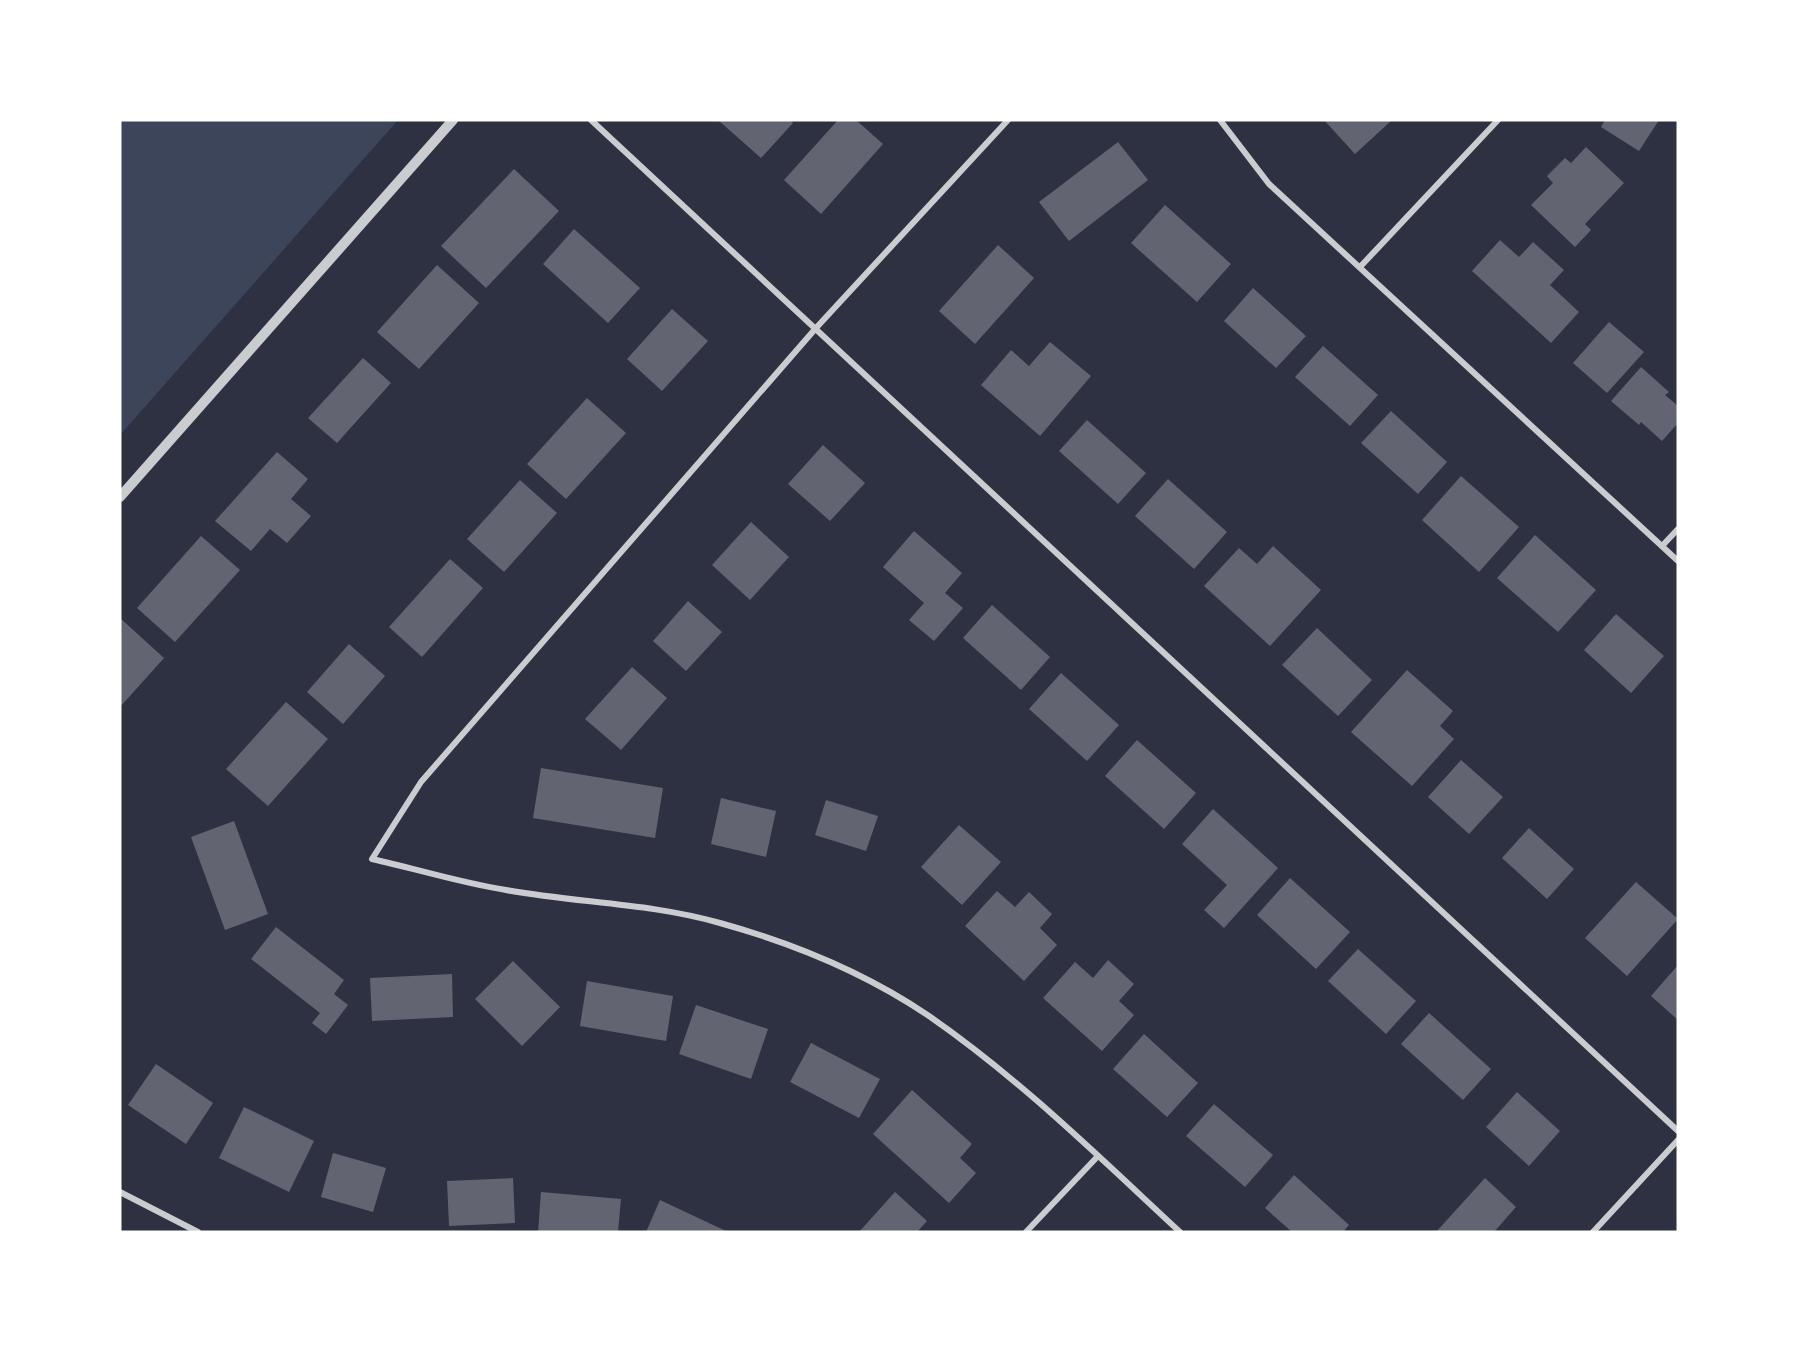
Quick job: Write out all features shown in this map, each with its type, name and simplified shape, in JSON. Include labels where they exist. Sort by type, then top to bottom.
[{"type":"street","points":[[120,497],[453,120]]},
{"type":"street","points":[[591,120],[1678,1131]]},
{"type":"street","points":[[1008,120],[816,328],[421,782],[372,859],[506,890],[652,907],[720,922],[797,949],[870,982],[928,1015],[1005,1073],[1180,1232]]},
{"type":"street","points":[[1220,120],[1269,184],[1559,454],[1678,561]]},
{"type":"street","points":[[1360,267],[1497,120]]},
{"type":"street","points":[[1662,546],[1678,529]]},
{"type":"street","points":[[1593,1232],[1678,1140]]},
{"type":"street","points":[[1026,1232],[1098,1156]]},
{"type":"street","points":[[120,1192],[198,1232]]},
{"type":"shaded area","points":[[120,120],[398,120],[120,435]]},
{"type":"building","points":[[718,120],[790,120],[793,123],[761,158]]},
{"type":"building","points":[[838,120],[856,120],[883,144],[821,214],[784,180]]},
{"type":"building","points":[[1324,120],[1392,120],[1355,154]]},
{"type":"building","points":[[1605,120],[1659,120],[1639,151],[1601,127]]},
{"type":"building","points":[[1118,142],[1148,180],[1069,241],[1039,202]]},
{"type":"building","points":[[1586,147],[1624,183],[1585,224],[1591,230],[1575,247],[1531,205],[1553,183],[1547,176],[1565,158],[1571,163]]},
{"type":"building","points":[[514,169],[559,211],[486,288],[441,246]]},
{"type":"building","points":[[1165,205],[1231,264],[1197,302],[1131,243]]},
{"type":"building","points":[[574,229],[640,288],[608,323],[543,264]]},
{"type":"building","points":[[1500,240],[1519,257],[1533,242],[1564,270],[1550,285],[1579,312],[1551,343],[1472,271]]},
{"type":"building","points":[[998,245],[1034,278],[975,344],[939,311]]},
{"type":"building","points":[[437,265],[479,303],[419,369],[377,332]]},
{"type":"building","points":[[1253,288],[1306,336],[1276,368],[1224,321]]},
{"type":"building","points":[[672,309],[708,341],[662,391],[627,359]]},
{"type":"building","points":[[1609,322],[1644,352],[1607,393],[1573,363]]},
{"type":"building","points":[[1050,342],[1091,376],[1040,436],[981,385],[1011,350],[1029,366]]},
{"type":"building","points":[[1323,346],[1378,395],[1350,426],[1295,377]]},
{"type":"building","points":[[363,358],[391,383],[337,443],[308,418]]},
{"type":"building","points":[[1641,367],[1669,392],[1665,395],[1678,406],[1678,423],[1662,441],[1641,422],[1639,425],[1611,401]]},
{"type":"building","points":[[587,398],[626,433],[566,499],[527,464]]},
{"type":"building","points":[[1391,411],[1447,462],[1418,494],[1361,443]]},
{"type":"building","points":[[1087,420],[1146,473],[1118,504],[1059,451]]},
{"type":"building","points":[[823,445],[865,483],[830,521],[788,484]]},
{"type":"building","points":[[277,452],[308,479],[291,499],[311,516],[287,543],[270,529],[251,551],[215,521]]},
{"type":"building","points":[[1461,476],[1519,527],[1479,572],[1422,520]]},
{"type":"building","points":[[1168,479],[1227,532],[1194,569],[1135,516]]},
{"type":"building","points":[[520,480],[557,513],[504,572],[467,539]]},
{"type":"building","points":[[751,522],[789,557],[750,600],[712,565]]},
{"type":"building","points":[[914,531],[962,573],[945,593],[963,608],[934,641],[909,620],[924,603],[883,567]]},
{"type":"building","points":[[1535,535],[1596,590],[1558,632],[1497,578]]},
{"type":"building","points":[[201,536],[240,570],[175,642],[137,608]]},
{"type":"building","points":[[1273,546],[1321,590],[1270,646],[1204,586],[1239,548],[1257,564]]},
{"type":"building","points":[[450,559],[483,588],[422,657],[389,627]]},
{"type":"building","points":[[688,601],[722,632],[686,671],[653,641]]},
{"type":"building","points":[[992,605],[1050,657],[1021,690],[963,638]]},
{"type":"building","points":[[1616,614],[1664,656],[1631,693],[1584,650]]},
{"type":"building","points":[[120,618],[164,658],[120,707]]},
{"type":"building","points":[[1317,628],[1372,680],[1338,716],[1282,665]]},
{"type":"building","points":[[349,644],[385,676],[343,724],[307,692]]},
{"type":"building","points":[[632,667],[667,698],[621,750],[585,719]]},
{"type":"building","points":[[1407,670],[1453,711],[1440,726],[1454,739],[1412,786],[1351,732]]},
{"type":"building","points":[[1061,673],[1119,725],[1087,761],[1029,709]]},
{"type":"building","points":[[286,702],[328,739],[268,806],[226,769]]},
{"type":"building","points":[[1137,740],[1196,793],[1164,829],[1105,776]]},
{"type":"building","points":[[1461,760],[1503,797],[1469,834],[1428,797]]},
{"type":"building","points":[[541,768],[663,788],[655,838],[533,818]]},
{"type":"building","points":[[721,798],[776,811],[766,857],[711,844]]},
{"type":"building","points":[[826,800],[878,816],[866,851],[815,835]]},
{"type":"building","points":[[1213,809],[1278,868],[1224,928],[1204,910],[1227,885],[1182,844]]},
{"type":"building","points":[[234,821],[268,914],[225,930],[191,837]]},
{"type":"building","points":[[959,825],[1001,862],[962,905],[921,867]]},
{"type":"building","points":[[1529,828],[1574,869],[1547,899],[1502,858]]},
{"type":"building","points":[[1290,878],[1350,932],[1316,969],[1257,915]]},
{"type":"building","points":[[1636,882],[1678,919],[1627,976],[1585,938]]},
{"type":"building","points":[[997,891],[1015,907],[1029,892],[1052,914],[1040,928],[1057,945],[1024,981],[965,926]]},
{"type":"building","points":[[276,927],[344,980],[334,994],[348,1005],[326,1034],[312,1023],[320,1013],[251,959]]},
{"type":"building","points":[[1358,949],[1416,1001],[1386,1034],[1328,981]]},
{"type":"building","points":[[1108,960],[1134,984],[1119,1001],[1134,1015],[1102,1051],[1043,998],[1075,962],[1093,978]]},
{"type":"building","points":[[513,961],[560,1007],[522,1046],[475,999]]},
{"type":"building","points":[[1678,965],[1678,1020],[1651,996]]},
{"type":"building","points":[[452,974],[453,1017],[372,1021],[370,978]]},
{"type":"building","points":[[587,981],[673,996],[666,1041],[580,1026]]},
{"type":"building","points":[[696,1005],[768,1029],[751,1079],[679,1054]]},
{"type":"building","points":[[1429,1013],[1491,1069],[1463,1100],[1401,1044]]},
{"type":"building","points":[[1144,1034],[1198,1083],[1167,1117],[1113,1069]]},
{"type":"building","points":[[811,1043],[880,1079],[859,1118],[790,1082]]},
{"type":"building","points":[[156,1064],[213,1103],[186,1144],[128,1105]]},
{"type":"building","points":[[912,1090],[972,1144],[960,1158],[976,1173],[949,1203],[873,1134]]},
{"type":"building","points":[[1517,1092],[1560,1131],[1529,1166],[1486,1127]]},
{"type":"building","points":[[1214,1104],[1273,1155],[1245,1187],[1186,1136]]},
{"type":"building","points":[[244,1107],[314,1141],[289,1192],[219,1158]]},
{"type":"building","points":[[333,1153],[386,1168],[373,1212],[321,1197]]},
{"type":"building","points":[[1294,1175],[1349,1225],[1343,1232],[1292,1232],[1265,1208]]},
{"type":"building","points":[[513,1178],[515,1223],[449,1226],[447,1181]]},
{"type":"building","points":[[1485,1178],[1516,1207],[1494,1232],[1436,1232]]},
{"type":"building","points":[[541,1192],[621,1199],[618,1232],[538,1232]]},
{"type":"building","points":[[895,1192],[927,1221],[917,1232],[859,1232]]},
{"type":"building","points":[[660,1200],[728,1232],[646,1232]]}]
